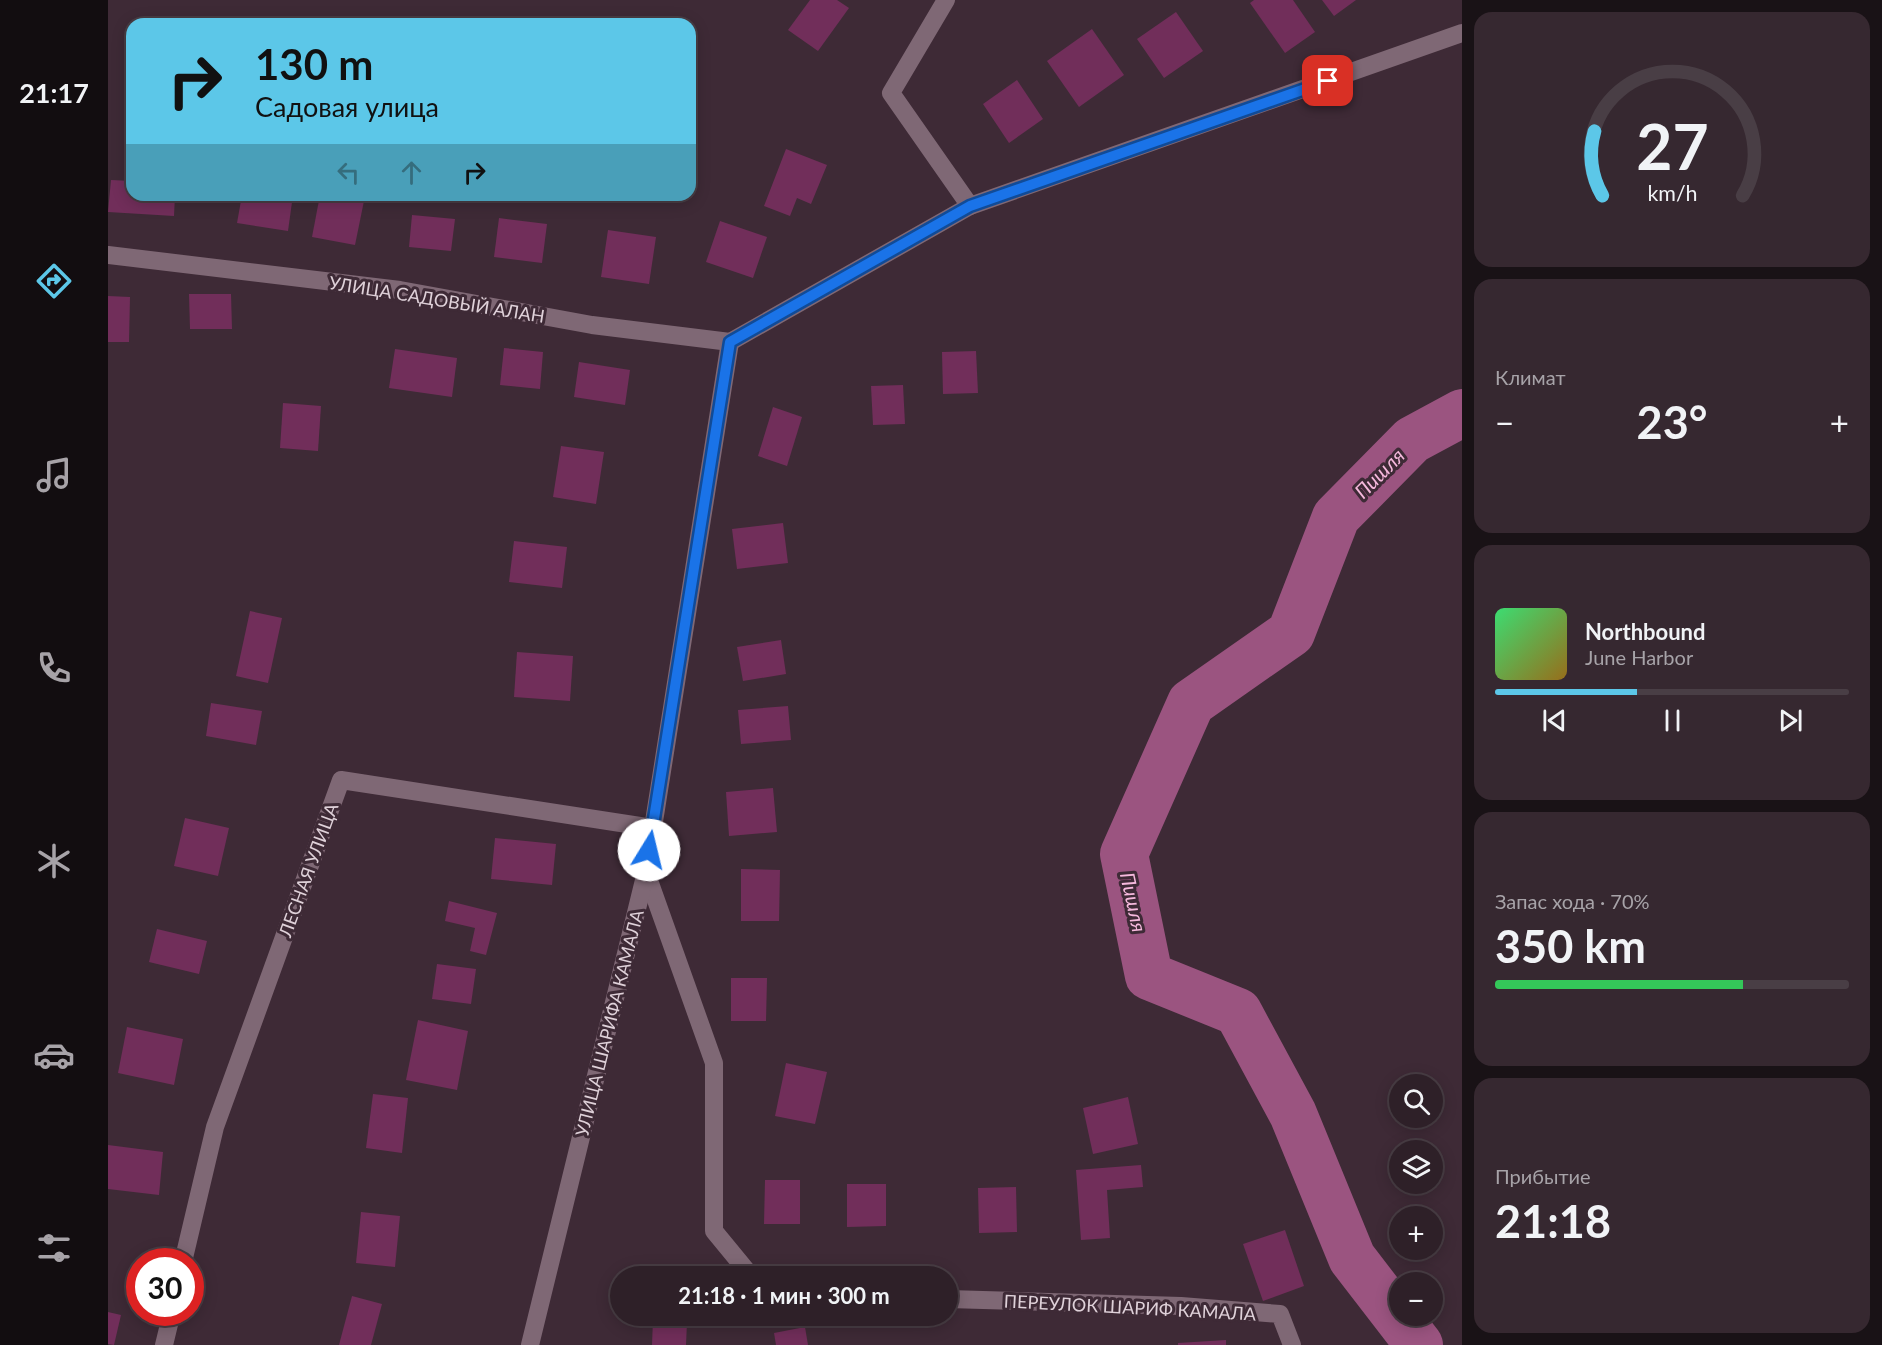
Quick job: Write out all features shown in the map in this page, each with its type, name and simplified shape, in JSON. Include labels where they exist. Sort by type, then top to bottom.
[{"type":"street","points":[[946,0],[891,93],[970,206]]},
{"type":"street","points":[[730,342],[970,206],[1462,33]]},
{"type":"street","name":"УЛИЦА САДОВЫЙ АЛАН","points":[[108,255],[400,290],[592,325],[730,342]]},
{"type":"street","name":"УЛИЦА ШАРИФА КАМАЛА","points":[[530,1345],[646,872],[730,342]]},
{"type":"street","name":"ЛЕСНАЯ УЛИЦА","points":[[186,1248],[215,1126],[341,780],[653,828]]},
{"type":"street","points":[[646,872],[714,1063],[714,1231],[743,1266]]},
{"type":"street","name":"ПЕРЕУЛОК ШАРИФ КАМАЛА","points":[[958,1299],[1181,1306],[1280,1314],[1292,1345]]},
{"type":"street","points":[[164,1345],[169,1326]]},
{"type":"building","points":[[810,0],[837,0],[849,8],[818,51],[788,30]]},
{"type":"building","points":[[1254,0],[1293,0],[1315,32],[1285,53],[1250,3]]},
{"type":"building","points":[[1322,0],[1356,0],[1334,16]]},
{"type":"building","points":[[1176,12],[1203,51],[1164,78],[1137,39]]},
{"type":"building","points":[[1092,29],[1124,75],[1079,107],[1047,61]]},
{"type":"building","points":[[1017,80],[1043,119],[1009,143],[983,104]]},
{"type":"building","points":[[786,149],[827,165],[811,204],[797,198],[790,216],[764,206]]},
{"type":"building","points":[[111,180],[126,181],[126,201],[175,201],[174,216],[108,212]]},
{"type":"building","points":[[241,201],[292,201],[288,231],[237,223]]},
{"type":"building","points":[[319,201],[364,201],[355,245],[312,237]]},
{"type":"building","points":[[412,215],[455,219],[451,251],[409,247]]},
{"type":"building","points":[[499,218],[547,224],[542,263],[494,257]]},
{"type":"building","points":[[720,221],[767,237],[753,278],[706,262]]},
{"type":"building","points":[[608,230],[656,237],[649,284],[601,277]]},
{"type":"building","points":[[189,294],[231,294],[232,329],[190,329]]},
{"type":"building","points":[[108,296],[130,297],[129,342],[108,342]]},
{"type":"building","points":[[504,348],[543,352],[540,389],[500,385]]},
{"type":"building","points":[[395,349],[457,358],[452,397],[389,388]]},
{"type":"building","points":[[976,351],[978,393],[943,394],[942,352]]},
{"type":"building","points":[[579,362],[630,370],[625,405],[574,397]]},
{"type":"building","points":[[903,385],[905,424],[873,425],[871,386]]},
{"type":"building","points":[[283,403],[321,406],[318,451],[280,448]]},
{"type":"building","points":[[773,407],[802,417],[787,466],[758,456]]},
{"type":"building","points":[[561,446],[604,452],[596,504],[553,497]]},
{"type":"building","points":[[783,523],[788,563],[737,569],[732,529]]},
{"type":"building","points":[[514,541],[567,547],[562,588],[509,582]]},
{"type":"building","points":[[250,611],[282,618],[268,683],[236,676]]},
{"type":"building","points":[[781,640],[786,674],[743,681],[737,647]]},
{"type":"building","points":[[517,652],[573,656],[570,701],[514,697]]},
{"type":"building","points":[[211,703],[262,711],[256,745],[206,736]]},
{"type":"building","points":[[788,706],[791,740],[741,744],[738,710]]},
{"type":"building","points":[[773,788],[777,832],[729,836],[726,792]]},
{"type":"building","points":[[185,818],[229,828],[218,876],[174,866]]},
{"type":"building","points":[[495,838],[556,844],[552,885],[491,879]]},
{"type":"building","points":[[741,869],[780,870],[779,921],[741,921]]},
{"type":"building","points":[[449,901],[497,913],[486,955],[470,951],[475,928],[445,921]]},
{"type":"building","points":[[157,929],[207,941],[199,974],[149,962]]},
{"type":"building","points":[[437,964],[476,969],[471,1004],[432,999]]},
{"type":"building","points":[[731,978],[767,978],[766,1021],[731,1021]]},
{"type":"building","points":[[418,1020],[468,1031],[457,1090],[406,1080]]},
{"type":"building","points":[[127,1027],[183,1039],[174,1085],[118,1073]]},
{"type":"building","points":[[786,1063],[827,1072],[815,1124],[775,1116]]},
{"type":"building","points":[[373,1094],[408,1098],[402,1153],[366,1148]]},
{"type":"building","points":[[1128,1097],[1138,1144],[1093,1154],[1083,1108]]},
{"type":"building","points":[[108,1145],[163,1152],[159,1195],[108,1189]]},
{"type":"building","points":[[1141,1165],[1143,1187],[1107,1190],[1110,1238],[1081,1240],[1076,1170]]},
{"type":"building","points":[[765,1180],[800,1180],[800,1224],[764,1224]]},
{"type":"building","points":[[847,1184],[886,1184],[886,1226],[847,1227]]},
{"type":"building","points":[[1016,1187],[1017,1232],[979,1233],[978,1188]]},
{"type":"building","points":[[361,1212],[400,1216],[395,1267],[356,1263]]},
{"type":"building","points":[[1285,1230],[1304,1286],[1263,1301],[1243,1244]]},
{"type":"building","points":[[352,1296],[382,1304],[371,1345],[339,1345]]},
{"type":"building","points":[[108,1312],[121,1315],[114,1345],[108,1344]]},
{"type":"building","points":[[653,1326],[687,1326],[686,1345],[652,1345]]},
{"type":"building","points":[[805,1327],[808,1345],[776,1345],[774,1333]]},
{"type":"building","points":[[1226,1340],[1226,1345],[1178,1345],[1178,1343]]},
{"type":"waterway","name":"Пишля","points":[[1419,1345],[1352,1258],[1293,1114],[1238,1012],[1149,976],[1124,854],[1191,703],[1291,633],[1336,517],[1412,440],[1462,413]]},
{"type":"route","points":[[649,850],[730,342],[970,206],[1328,81]]}]
